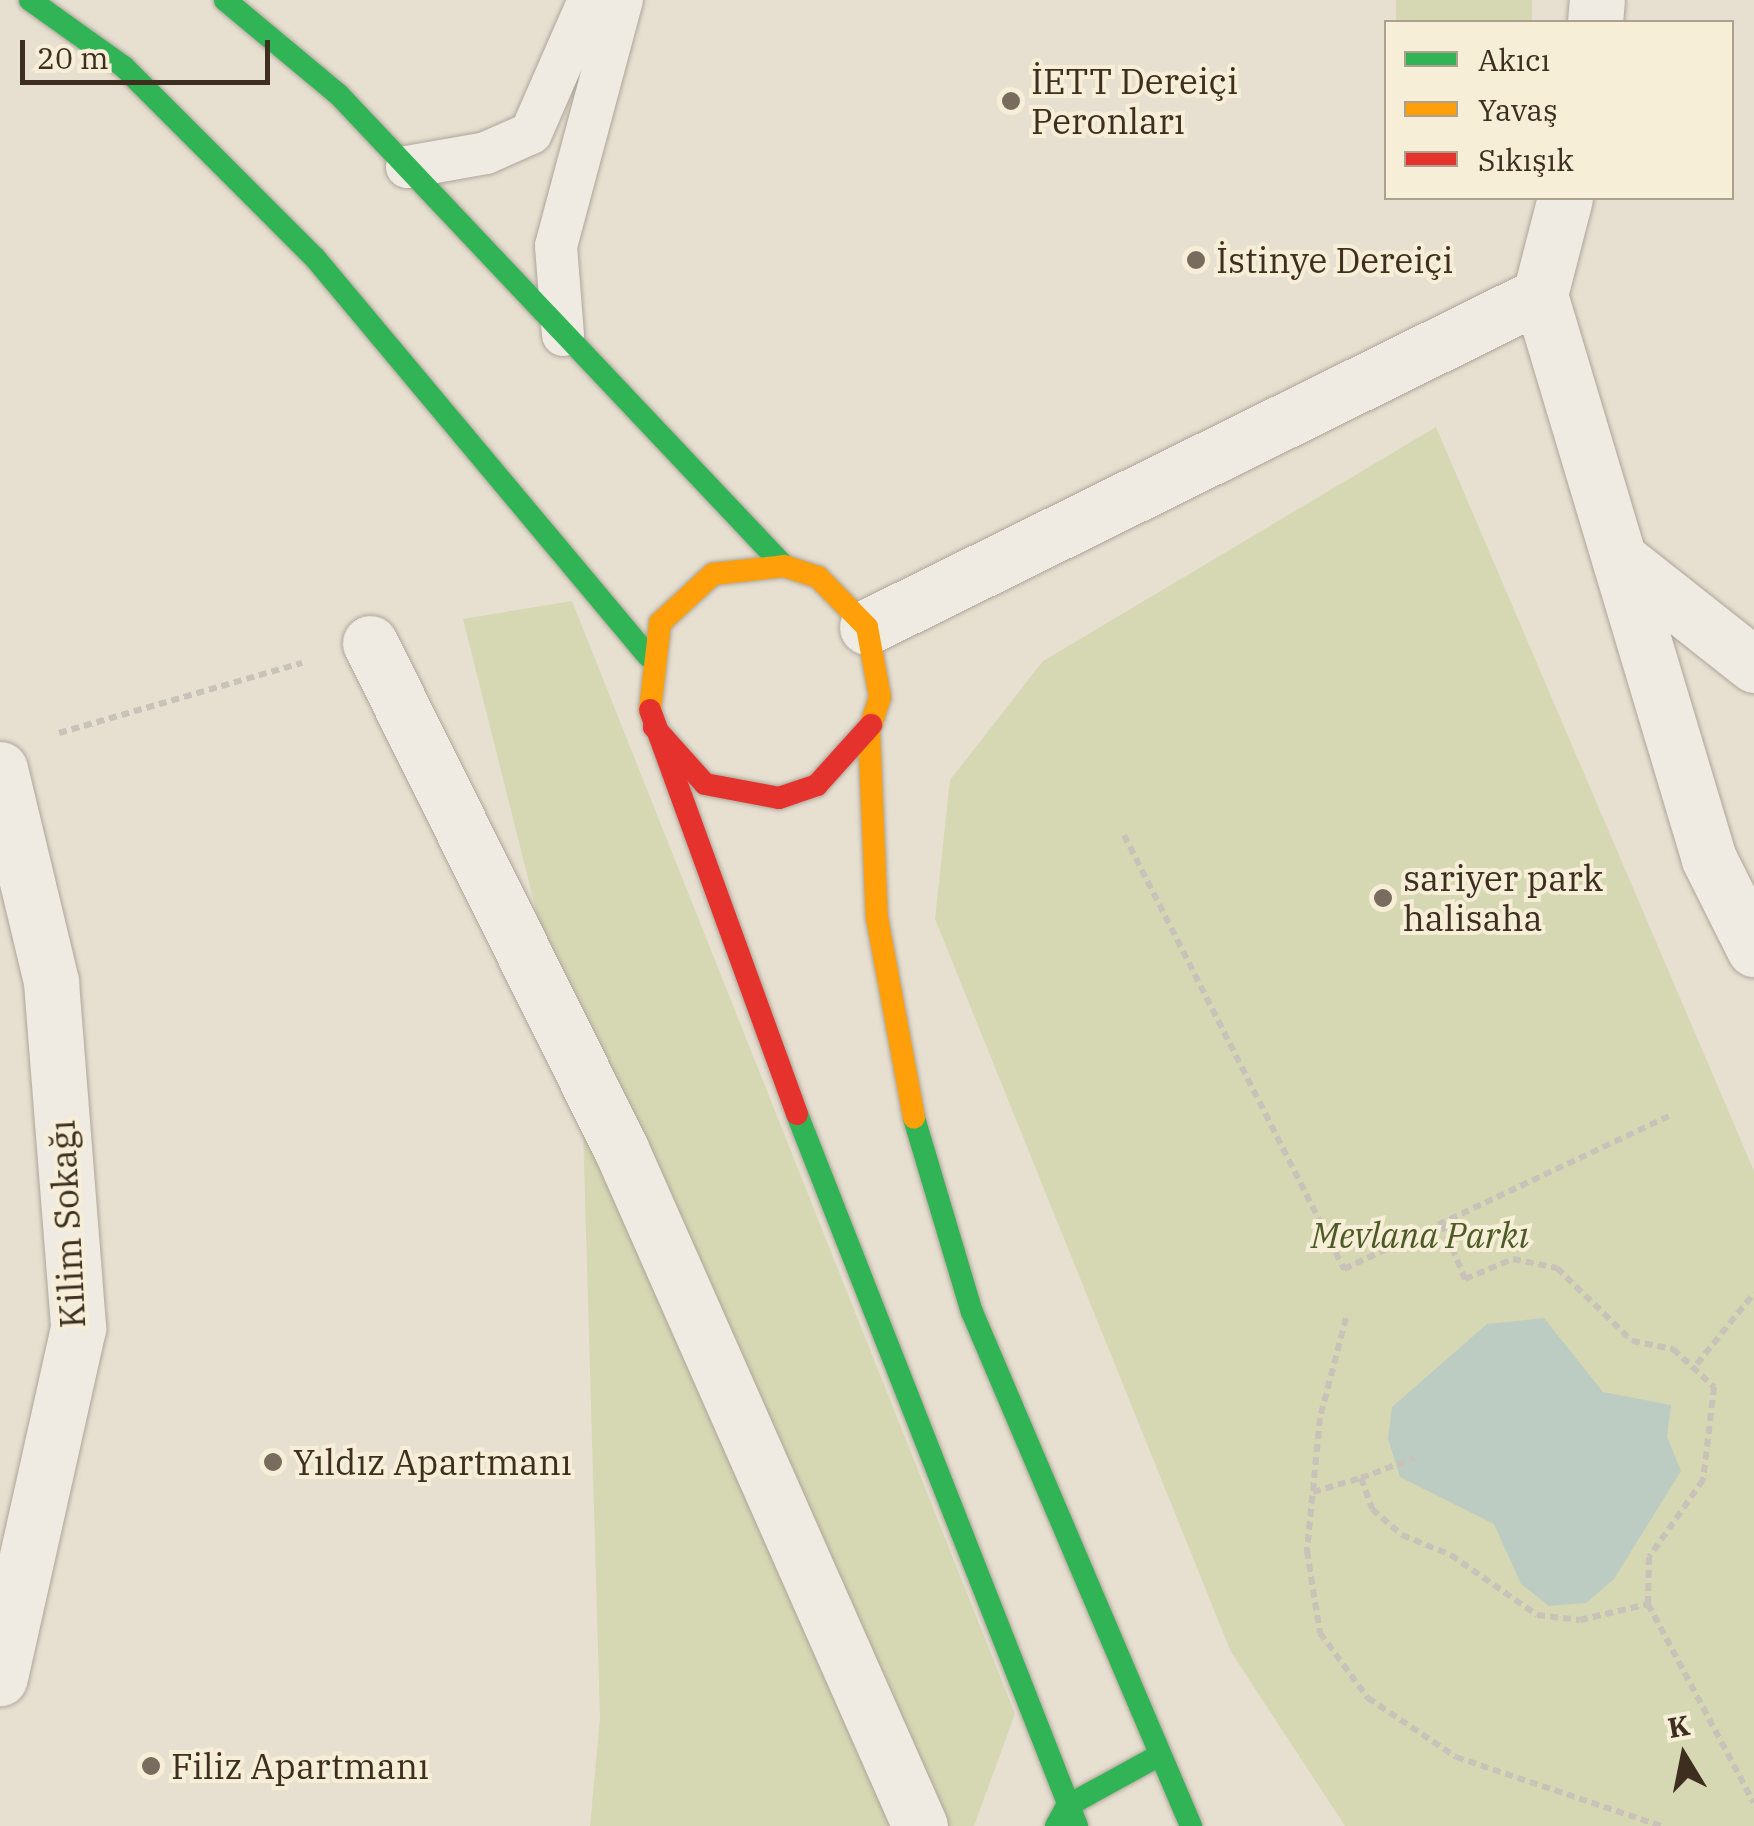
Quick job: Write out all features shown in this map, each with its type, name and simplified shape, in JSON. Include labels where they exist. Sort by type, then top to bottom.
[{"type":"main road","points":[[30,0],[124,66],[315,258],[648,656]]},
{"type":"main road","points":[[225,0],[406,167],[784,566]]},
{"type":"main road","points":[[1156,1756],[1067,1819],[654,727],[648,656],[660,623],[714,574],[784,566],[818,577],[867,628],[879,680],[869,731],[877,918],[915,1122],[972,1312],[1156,1756],[1191,1826]]},
{"type":"main road","points":[[654,727],[704,784],[779,798],[847,763],[869,731]]},
{"type":"street","points":[[1564,200],[1540,295],[1709,859],[1754,949]]},
{"type":"street","points":[[867,628],[1540,295]]},
{"type":"street","points":[[1620,560],[1754,665]]},
{"type":"street","points":[[370,643],[621,1149],[920,1826]]},
{"type":"street","name":"Kilim Sokağı","points":[[0,1678],[78,1328],[50,982],[18,754]]},
{"type":"lane","points":[[406,167],[486,153],[531,132],[590,0]]},
{"type":"lane","points":[[563,335],[556,246],[622,0]]},
{"type":"path","points":[[18,754],[370,643]]},
{"type":"path","points":[[1124,835],[1344,1269],[1669,1116]]},
{"type":"path","points":[[1442,1224],[1465,1279],[1512,1259],[1557,1268],[1632,1340],[1697,1364],[1714,1387],[1702,1480],[1649,1557],[1648,1604],[1754,1803]]},
{"type":"path","points":[[1697,1364],[1754,1293]]},
{"type":"path","points":[[1346,1318],[1313,1492],[1307,1551],[1320,1633],[1368,1698],[1456,1757],[1661,1826]]},
{"type":"path","points":[[1313,1492],[1414,1458]]},
{"type":"path","points":[[1361,1478],[1372,1509],[1402,1534],[1451,1556],[1537,1615],[1580,1620],[1648,1604]]},
{"type":"green space","points":[[1396,0],[1532,0],[1532,20],[1396,20]]},
{"type":"green space","name":"Mevlana Parkı","points":[[1436,427],[1754,1171],[1754,1826],[1345,1826],[1231,1652],[935,919],[950,780],[1043,661]]},
{"type":"green space","points":[[572,601],[1015,1714],[974,1826],[590,1826],[600,1718],[582,1093],[463,619]]},
{"type":"shaded area","points":[[1544,1318],[1603,1392],[1671,1405],[1667,1437],[1681,1471],[1614,1579],[1586,1603],[1549,1606],[1521,1584],[1494,1524],[1400,1477],[1388,1439],[1392,1407],[1487,1324]]},
{"type":"traffic: fast","points":[[30,0],[124,67],[315,258],[648,656]]},
{"type":"traffic: fast","points":[[225,0],[339,95],[784,566]]},
{"type":"traffic: fast","points":[[797,1114],[1077,1826]]},
{"type":"traffic: fast","points":[[914,1118],[972,1312],[1191,1826]]},
{"type":"traffic: fast","points":[[1056,1826],[1067,1806],[1156,1757]]},
{"type":"traffic: slow","points":[[650,710],[660,623],[713,574],[784,566],[818,577],[867,627],[880,697],[871,725]]},
{"type":"traffic: slow","points":[[869,731],[877,918],[914,1118]]},
{"type":"traffic: jam","points":[[650,710],[797,1114]]},
{"type":"traffic: jam","points":[[654,727],[705,784],[779,798],[817,785],[871,725]]},
{"type":"place","name":"İETT Dereiçi Peronları","points":[[1011,101]]},
{"type":"place","name":"İstinye Dereiçi","points":[[1196,260]]},
{"type":"place","name":"sariyer park halisaha","points":[[1383,898]]},
{"type":"place","name":"Yıldız Apartmanı","points":[[273,1462]]},
{"type":"place","name":"Filiz Apartmanı","points":[[151,1766]]}]
